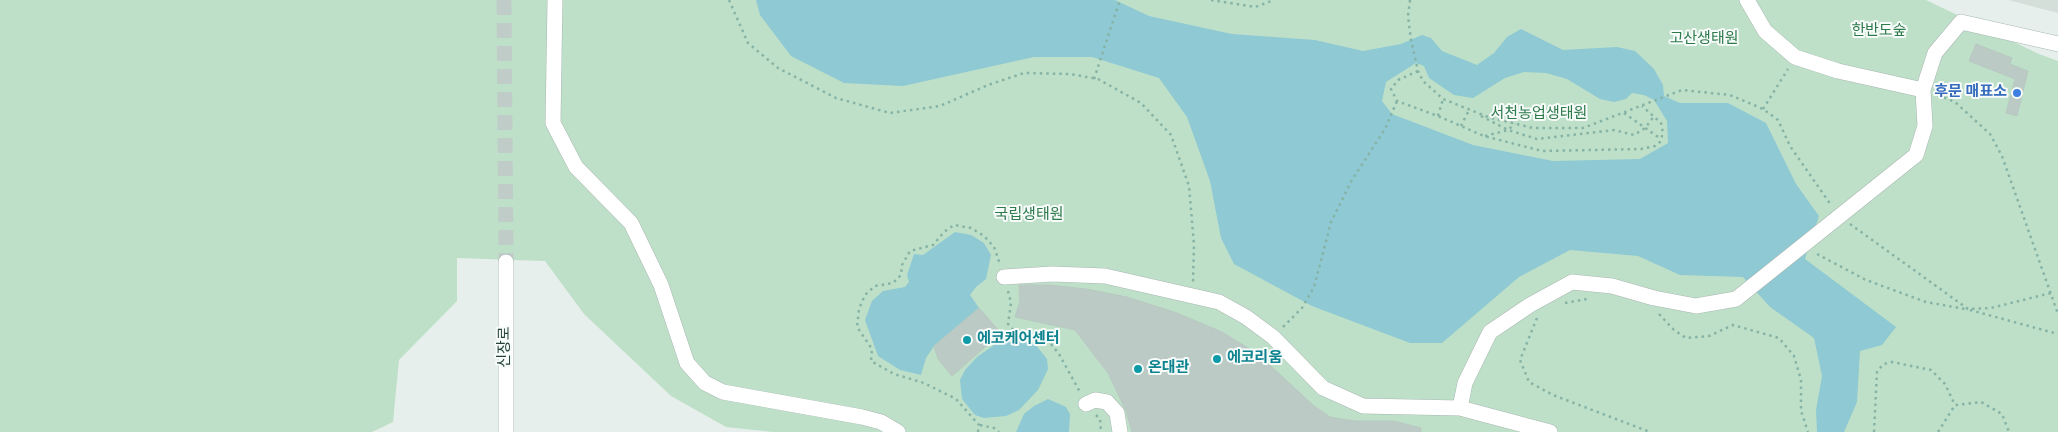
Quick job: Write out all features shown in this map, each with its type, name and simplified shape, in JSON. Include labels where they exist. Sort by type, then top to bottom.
[{"type":"street","points":[[555,0],[553,122],[576,167],[631,223],[661,285],[687,363],[705,382],[723,392],[862,417],[881,422],[898,432]]},
{"type":"street","points":[[1747,0],[1765,32],[1795,57],[1838,71],[1924,90]]},
{"type":"street","points":[[1460,408],[1465,383],[1490,332],[1530,305],[1572,282],[1612,286],[1654,298],[1696,306],[1736,299],[1916,154],[1925,126],[1924,90],[1935,53],[1961,22],[2058,44]]},
{"type":"street","name":"신장로","points":[[506,262],[506,432]]},
{"type":"street","points":[[1004,277],[1052,274],[1105,276],[1193,294],[1219,302],[1246,317],[1273,337],[1323,388],[1363,406],[1460,408],[1550,432]]},
{"type":"street","points":[[1086,404],[1095,400],[1107,402],[1117,413],[1120,432]]},
{"type":"path","points":[[729,0],[748,43],[778,68],[836,98],[890,113],[940,106],[988,85],[1024,73],[1070,74],[1094,78],[1141,103],[1171,135],[1189,186],[1194,245],[1193,294]]},
{"type":"path","points":[[1094,78],[1120,0]]},
{"type":"path","points":[[1210,0],[1255,6],[1274,0]]},
{"type":"path","points":[[1410,0],[1409,24],[1418,70],[1423,81],[1443,99],[1468,109],[1533,128],[1582,128],[1682,90],[1730,95],[1763,109],[1778,120],[1790,146],[1839,216],[1968,309],[1991,308],[2051,293]]},
{"type":"path","points":[[1763,109],[1795,57]]},
{"type":"path","points":[[1418,70],[1398,80],[1391,89],[1397,101],[1484,136],[1542,151],[1641,149],[1655,146],[1663,133],[1661,123],[1655,115],[1642,106]]},
{"type":"path","points":[[1924,90],[1955,102],[1990,134],[2002,156],[2058,314]]},
{"type":"path","points":[[1438,116],[1443,99]]},
{"type":"path","points":[[1273,337],[1302,308],[1314,287],[1331,222],[1352,180],[1385,129],[1397,101]]},
{"type":"path","points":[[1461,126],[1468,109]]},
{"type":"path","points":[[1468,109],[1508,130],[1537,139],[1614,130],[1634,135],[1645,128],[1655,115]]},
{"type":"path","points":[[1624,113],[1661,139]]},
{"type":"path","points":[[1484,136],[1508,130],[1515,124]]},
{"type":"path","points":[[999,432],[994,428],[979,425],[956,399],[924,383],[894,374],[871,361],[872,349],[857,327],[859,309],[865,295],[875,286],[893,283],[901,275],[902,265],[910,252],[933,245],[944,232],[954,226],[971,228],[984,236],[994,247],[1011,303],[1008,324],[1015,332],[1032,330],[1047,339],[1059,354],[1086,404],[1100,419],[1101,432]]},
{"type":"path","points":[[1802,246],[1866,280],[1926,302],[1968,309],[2058,334]]},
{"type":"path","points":[[1562,304],[1593,299]]},
{"type":"path","points":[[1657,312],[1674,330],[1686,338],[1709,336],[1733,325],[1779,338],[1794,356],[1801,380],[1801,411],[1808,432]]},
{"type":"path","points":[[1542,313],[1537,317],[1520,360],[1529,382],[1553,395],[1650,432]]},
{"type":"path","points":[[1874,432],[1877,371],[1884,364],[1892,362],[1931,370],[1945,384],[1955,405]]},
{"type":"path","points":[[1955,405],[1980,402],[2002,414],[2009,432]]},
{"type":"path","points":[[1938,432],[1955,405]]},
{"type":"path","points":[[978,432],[979,425]]},
{"type":"shaded area","points":[[2008,0],[2058,0],[2058,13]]},
{"type":"green space","name":"국립생태원","points":[[0,0],[1926,0],[2039,54],[2058,61],[2058,432],[773,432],[726,427],[671,396],[584,314],[545,261],[457,258],[457,301],[399,360],[393,422],[372,432],[0,432]]},
{"type":"water","points":[[756,0],[1115,0],[1149,16],[1232,34],[1315,40],[1363,51],[1401,44],[1422,35],[1431,38],[1442,51],[1477,65],[1494,53],[1507,37],[1521,29],[1563,50],[1617,47],[1635,51],[1654,69],[1663,85],[1664,96],[1680,103],[1728,103],[1766,123],[1796,184],[1819,216],[1805,259],[1896,327],[1882,345],[1860,351],[1857,402],[1844,432],[1817,432],[1816,410],[1822,376],[1814,338],[1770,307],[1743,277],[1680,275],[1638,256],[1570,250],[1519,277],[1442,343],[1410,343],[1312,306],[1234,264],[1221,238],[1210,181],[1187,117],[1159,78],[1092,57],[1034,57],[903,86],[844,83],[791,56],[760,15]],"holes":[[[1416,63],[1424,66],[1429,78],[1454,95],[1473,98],[1505,78],[1524,72],[1546,73],[1567,79],[1600,99],[1614,102],[1626,99],[1632,93],[1644,95],[1654,100],[1667,121],[1668,143],[1640,159],[1553,161],[1473,145],[1392,114],[1382,101],[1386,82]]]},
{"type":"water","name":"에코케어센터","points":[[955,232],[971,235],[984,243],[991,255],[986,279],[970,295],[979,308],[934,346],[926,358],[921,375],[900,370],[878,356],[865,320],[872,301],[883,291],[905,287],[909,282],[907,275],[914,254],[923,255]]},
{"type":"water","points":[[1025,340],[1035,344],[1047,359],[1048,369],[1038,390],[1019,410],[1006,416],[984,418],[975,415],[962,399],[960,380],[965,370],[977,357],[997,343]]},
{"type":"water","points":[[1048,399],[1066,407],[1070,414],[1069,432],[1016,432],[1024,414]]},
{"type":"building","name":"후문 매표소","points":[[1976,44],[2012,58],[2010,64],[2028,71],[2017,116],[2006,113],[2015,79],[1969,61]]},
{"type":"building","name":"에코리움","points":[[1019,285],[1049,285],[1086,289],[1127,297],[1177,313],[1222,332],[1258,354],[1314,406],[1330,417],[1355,421],[1394,421],[1421,428],[1421,432],[1132,432],[1126,411],[1108,373],[1075,330],[1015,317],[1020,301]]},
{"type":"building","name":"에코케어센터","points":[[979,308],[1001,333],[952,376],[938,359],[934,346]]},
{"type":"tunnel","points":[[504,0],[506,262]]},
{"type":"place","name":"후문 매표소","points":[[2017,93]]},
{"type":"place","name":"에코케어센터","points":[[967,340]]},
{"type":"place","name":"에코리움","points":[[1217,359]]},
{"type":"place","name":"온대관","points":[[1138,369]]},
{"type":"park label","name":"한반도숲","points":[[1879,32]]},
{"type":"park label","name":"고산생태원","points":[[1704,40]]},
{"type":"park label","name":"서천농업생태원","points":[[1539,115]]}]
